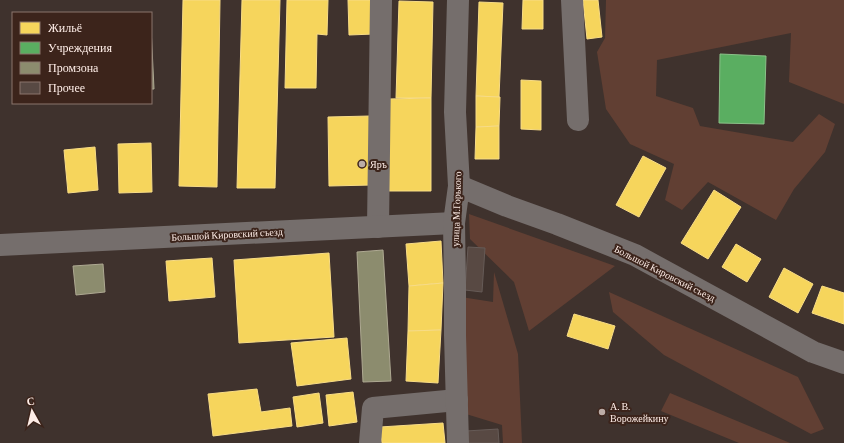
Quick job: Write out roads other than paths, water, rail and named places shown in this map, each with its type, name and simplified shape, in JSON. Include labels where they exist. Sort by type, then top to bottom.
[{"type":"street","points":[[378,227],[381,0]]},
{"type":"street","name":"улица М.Горького","points":[[458,0],[455,112],[459,186],[454,223],[458,443]]},
{"type":"street","points":[[572,0],[578,120]]},
{"type":"street","name":"Большой Кировский съезд","points":[[459,186],[506,206],[557,224],[635,255],[813,352],[844,363]]},
{"type":"street","name":"Большой Кировский съезд","points":[[0,245],[454,223]]},
{"type":"street","points":[[370,443],[374,408],[457,400]]},
{"type":"place","name":"Яръ","points":[[362,164]]},
{"type":"place","name":"А. В. Ворожейкину","points":[[602,412]]}]
